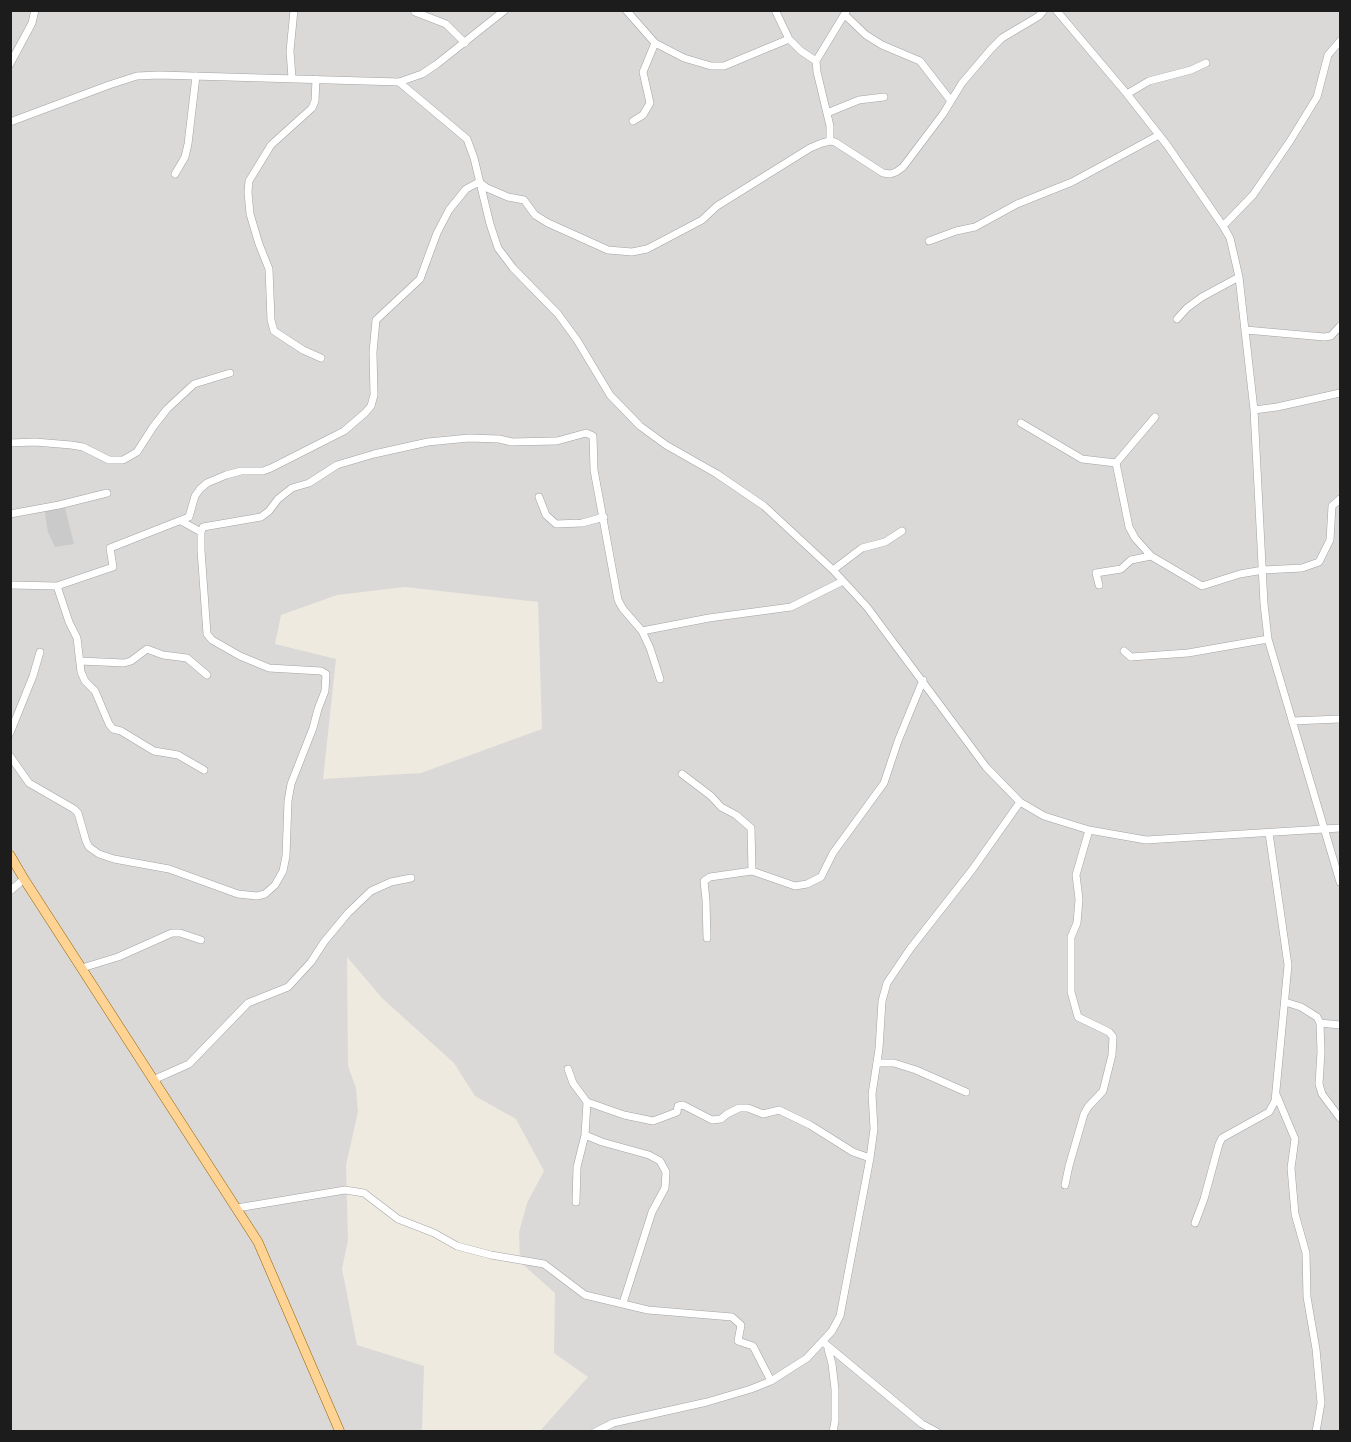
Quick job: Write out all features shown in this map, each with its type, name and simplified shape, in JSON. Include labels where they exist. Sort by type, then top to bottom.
[{"type":"main road","points":[[10,855],[237,1208],[266,1260],[340,1431]]},
{"type":"street","points":[[10,64],[32,23],[35,10]]},
{"type":"street","points":[[292,78],[294,10]]},
{"type":"street","points":[[10,122],[130,78],[159,75],[399,82],[422,74],[505,10]]},
{"type":"street","points":[[626,10],[655,43],[684,57],[711,66],[724,66],[789,39]]},
{"type":"street","points":[[774,10],[789,39],[816,61]]},
{"type":"street","points":[[479,182],[508,197],[524,200],[536,215],[548,223],[609,250],[632,252],[647,249],[702,220],[717,206],[810,148],[830,141],[842,146],[883,173],[890,174],[903,167],[962,83],[991,49],[1002,38],[1039,16],[1044,10]]},
{"type":"street","points":[[1056,10],[1159,135],[1230,238],[1239,277],[1254,410],[1268,639],[1341,882]]},
{"type":"street","points":[[415,12],[446,24],[465,43]]},
{"type":"street","points":[[830,141],[827,113],[816,61],[846,13],[866,35],[882,45],[920,61],[951,101]]},
{"type":"street","points":[[1223,226],[1253,195],[1290,141],[1317,97],[1328,55],[1341,41]]},
{"type":"street","points":[[633,121],[643,115],[650,103],[644,72],[655,43]]},
{"type":"street","points":[[1126,94],[1149,81],[1191,70],[1206,63]]},
{"type":"street","points":[[175,174],[185,157],[188,144],[196,76]]},
{"type":"street","points":[[316,79],[315,100],[312,108],[271,144],[249,181],[248,192],[250,214],[259,244],[270,268],[271,320],[274,331],[303,350],[321,358]]},
{"type":"street","points":[[399,82],[467,139],[498,248],[513,268],[558,314],[577,340],[610,395],[640,426],[666,445],[717,474],[764,506],[833,570],[867,607],[986,767],[1020,802],[1044,816],[1089,831],[1146,840],[1341,828]]},
{"type":"street","points":[[827,113],[859,100],[884,97]]},
{"type":"street","points":[[929,242],[956,231],[975,227],[1017,204],[1072,182],[1159,135]]},
{"type":"street","points":[[10,585],[57,586],[113,567],[110,548],[189,517],[195,496],[207,483],[241,471],[262,471],[271,468],[344,431],[365,413],[371,406],[374,395],[373,352],[376,320],[420,279],[437,233],[449,210],[466,189],[479,182]]},
{"type":"street","points":[[1177,319],[1202,297],[1239,277]]},
{"type":"street","points":[[1246,330],[1324,337],[1331,336],[1341,326]]},
{"type":"street","points":[[10,443],[35,442],[71,445],[83,447],[109,460],[123,460],[137,452],[167,409],[194,384],[230,373]]},
{"type":"street","points":[[1254,410],[1341,393]]},
{"type":"street","points":[[1116,463],[1155,417]]},
{"type":"street","points":[[1021,423],[1082,459],[1116,463]]},
{"type":"street","points":[[499,443],[557,441],[586,434],[594,436],[594,470],[618,600],[642,631],[660,678]]},
{"type":"street","points":[[10,756],[29,783],[78,813],[89,847],[99,854],[114,859],[170,868],[231,892],[249,896],[265,894],[275,885],[283,872],[291,784],[325,691],[326,674],[321,670],[269,668],[240,656],[212,640],[206,628],[201,532],[203,527],[261,517],[292,488],[309,483],[337,465],[374,454],[428,442],[469,438],[512,442]]},
{"type":"street","points":[[1116,463],[1130,527],[1135,538],[1151,556],[1202,586],[1240,574],[1302,568],[1319,561],[1330,540],[1332,506],[1341,499]]},
{"type":"street","points":[[10,514],[107,493]]},
{"type":"street","points":[[539,497],[546,516],[556,524],[582,523],[604,517]]},
{"type":"street","points":[[181,521],[201,532]]},
{"type":"street","points":[[833,570],[862,548],[885,542],[902,531]]},
{"type":"street","points":[[1099,585],[1096,573],[1121,568],[1131,560],[1151,556]]},
{"type":"street","points":[[642,631],[709,618],[791,608],[843,581]]},
{"type":"street","points":[[57,586],[77,638],[85,681],[95,692],[108,724],[154,751],[178,755],[204,770]]},
{"type":"street","points":[[1124,651],[1131,657],[1188,653],[1268,639]]},
{"type":"street","points":[[80,661],[124,663],[131,661],[144,650],[152,650],[163,656],[187,658],[207,675]]},
{"type":"street","points":[[10,733],[40,652]]},
{"type":"street","points":[[707,938],[704,881],[710,877],[752,871],[795,886],[807,884],[821,877],[833,853],[884,783],[897,741],[923,680]]},
{"type":"street","points":[[1292,721],[1341,719]]},
{"type":"street","points":[[682,774],[711,796],[721,807],[736,815],[751,828],[752,871]]},
{"type":"street","points":[[595,1431],[613,1423],[732,1396],[771,1381],[807,1358],[832,1331],[840,1316],[870,1158],[874,1129],[872,1094],[882,1001],[887,983],[1020,802]]},
{"type":"street","points":[[1065,1185],[1084,1114],[1103,1091],[1112,1055],[1113,1036],[1078,1017],[1071,992],[1071,938],[1077,923],[1079,899],[1076,875],[1089,831]]},
{"type":"street","points":[[1195,1223],[1222,1138],[1269,1112],[1275,1101],[1288,965],[1269,832]]},
{"type":"street","points":[[153,1080],[189,1064],[248,1003],[288,987],[311,962],[348,912],[371,891],[391,882],[411,878]]},
{"type":"street","points":[[10,891],[24,879]]},
{"type":"street","points":[[82,968],[118,957],[172,933],[180,933],[201,940]]},
{"type":"street","points":[[1285,1002],[1301,1007],[1317,1017],[1320,1023],[1319,1084],[1322,1094],[1341,1118]]},
{"type":"street","points":[[1320,1023],[1341,1025]]},
{"type":"street","points":[[877,1063],[894,1063],[916,1070],[966,1092]]},
{"type":"street","points":[[568,1069],[573,1083],[587,1102],[649,1121],[677,1112],[678,1106],[683,1105],[712,1120],[721,1119],[739,1108],[748,1108],[763,1114],[779,1110],[820,1131],[853,1152],[870,1158]]},
{"type":"street","points":[[1276,1093],[1295,1138],[1291,1168],[1295,1214],[1306,1254],[1307,1298],[1316,1349],[1321,1403],[1316,1431]]},
{"type":"street","points":[[576,1202],[577,1167],[585,1135],[587,1102]]},
{"type":"street","points":[[585,1135],[650,1155],[660,1161],[666,1172],[665,1188],[652,1212],[623,1303]]},
{"type":"street","points":[[237,1208],[345,1190],[364,1193],[398,1219],[434,1233],[457,1246],[491,1255],[544,1264],[585,1295],[648,1310],[732,1317],[741,1325],[738,1341],[753,1346],[771,1381]]},
{"type":"street","points":[[823,1342],[828,1349],[922,1424],[937,1431]]},
{"type":"street","points":[[828,1349],[835,1389],[833,1431]]},
{"type":"shaded area","points":[[10,11],[1340,11],[1340,1431],[540,1431],[588,1377],[554,1353],[555,1293],[520,1262],[519,1232],[527,1203],[544,1171],[516,1119],[475,1096],[454,1063],[383,999],[347,957],[348,1066],[356,1088],[358,1112],[346,1165],[348,1240],[342,1269],[357,1345],[424,1366],[422,1431],[14,1432],[11,1428]],"holes":[[[405,587],[538,602],[542,729],[421,773],[323,779],[336,659],[275,644],[281,615],[337,595]]]},
{"type":"shaded area","points":[[64,504],[74,544],[55,547],[48,532],[44,508]]}]
